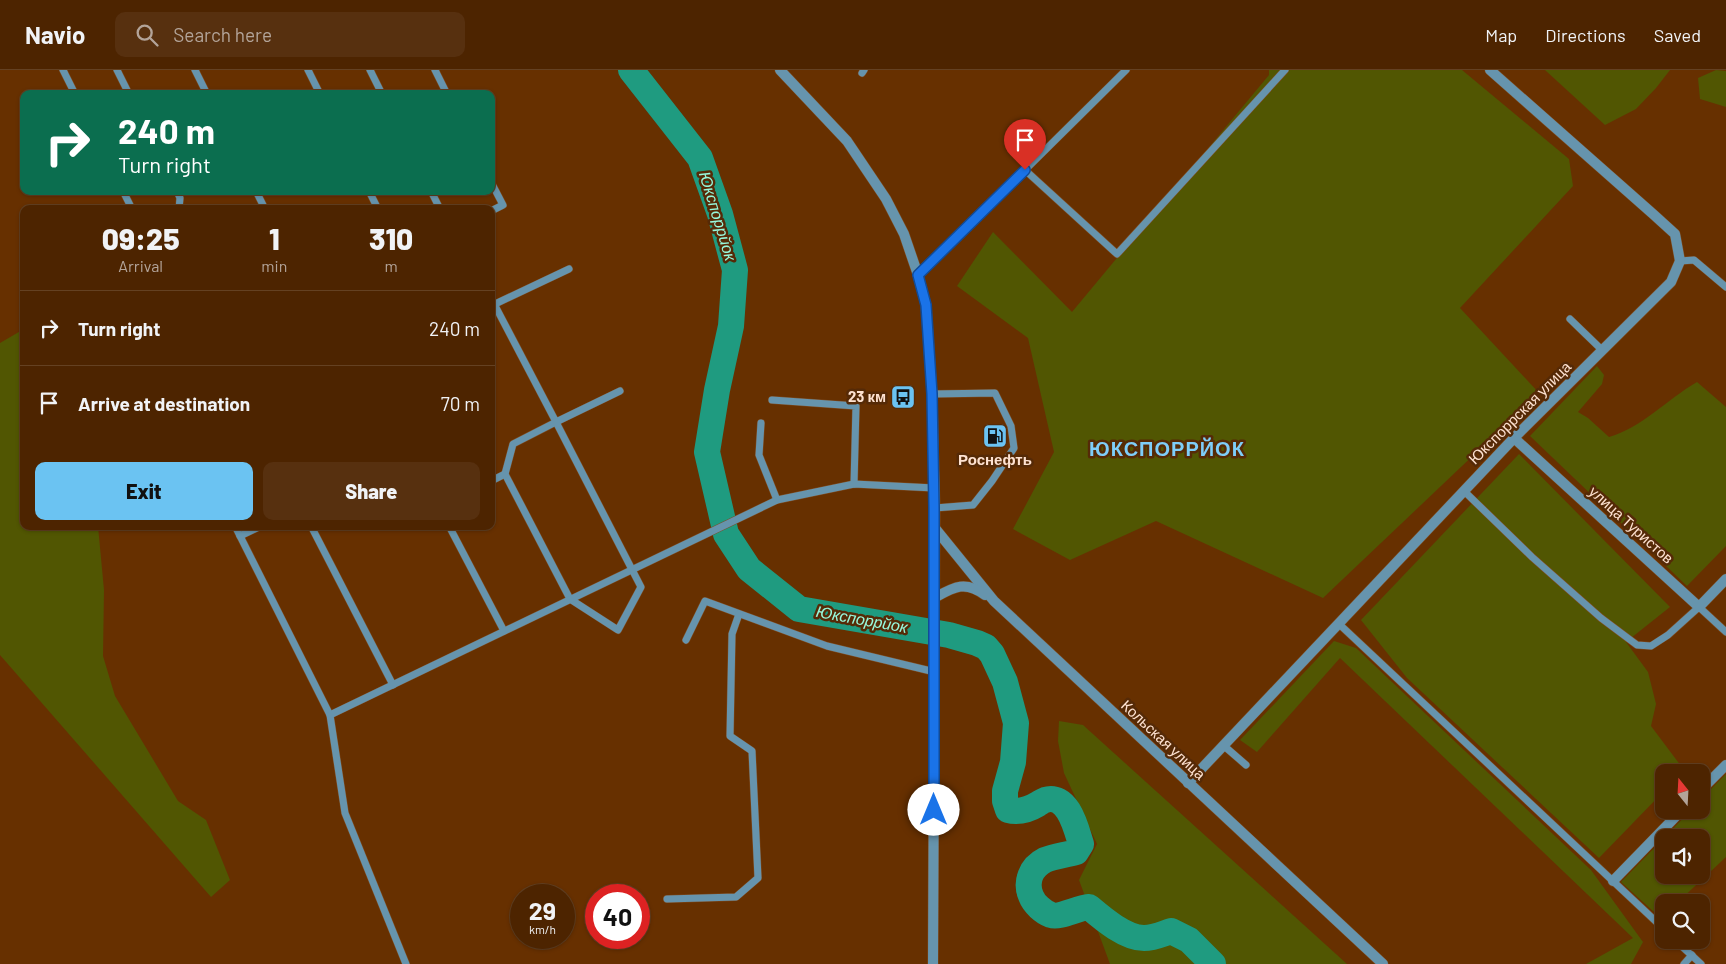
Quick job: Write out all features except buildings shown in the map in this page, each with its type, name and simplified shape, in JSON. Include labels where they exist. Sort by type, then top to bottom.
[{"type":"street","points":[[780,70],[847,141],[886,199],[904,234],[926,305],[932,394],[934,488],[933,964]]},
{"type":"street","points":[[1490,70],[1674,234],[1680,261]]},
{"type":"street","name":"Юкспоррская улица","points":[[1188,783],[1514,438],[1670,282],[1680,261]]},
{"type":"street","name":"улица Туристов","points":[[1514,438],[1699,607]]},
{"type":"street","name":"Кольская улица","points":[[934,527],[994,601],[1383,964]]},
{"type":"street","points":[[1699,607],[1726,579]]},
{"type":"street","points":[[934,598],[951,588],[964,586],[975,588],[994,601]]},
{"type":"street","points":[[1710,781],[1726,765]]},
{"type":"street","points":[[1613,881],[1673,819]]},
{"type":"lane","points":[[63,70],[73,90]]},
{"type":"lane","points":[[117,70],[127,90]]},
{"type":"lane","points":[[195,70],[205,90]]},
{"type":"lane","points":[[308,70],[318,90]]},
{"type":"lane","points":[[370,70],[380,90]]},
{"type":"lane","points":[[435,70],[445,90]]},
{"type":"lane","points":[[918,275],[1126,70]]},
{"type":"lane","points":[[1025,170],[1117,254],[1286,70]]},
{"type":"lane","points":[[495,190],[503,205],[495,209]]},
{"type":"lane","points":[[1680,261],[1694,260],[1726,287]]},
{"type":"lane","points":[[495,300],[569,269]]},
{"type":"lane","points":[[495,305],[556,422],[632,569],[641,586],[618,630],[570,600],[505,474],[513,444],[556,422],[620,391]]},
{"type":"lane","points":[[1570,319],[1602,350]]},
{"type":"lane","points":[[932,394],[995,393],[1012,426],[1014,448],[973,505],[934,508]]},
{"type":"lane","points":[[772,400],[856,406],[854,484]]},
{"type":"lane","points":[[762,423],[759,455],[775,500]]},
{"type":"lane","points":[[495,479],[505,474]]},
{"type":"lane","points":[[330,715],[775,500],[854,484],[934,488]]},
{"type":"lane","points":[[1464,491],[1532,557],[1601,618],[1637,645],[1651,646],[1668,635],[1699,607],[1726,632]]},
{"type":"lane","points":[[237,530],[330,715],[345,813],[406,964]]},
{"type":"lane","points":[[240,536],[253,530]]},
{"type":"lane","points":[[313,530],[394,685]]},
{"type":"lane","points":[[451,530],[504,631]]},
{"type":"lane","points":[[686,640],[705,601],[827,646],[935,672]]},
{"type":"lane","points":[[668,898],[736,897],[758,878],[752,751],[730,736],[732,634],[739,614]]},
{"type":"lane","points":[[1338,623],[1655,921]]},
{"type":"lane","points":[[1223,745],[1246,765]]},
{"type":"lane","points":[[1685,949],[1701,964]]},
{"type":"lane","points":[[1684,964],[1692,955]]},
{"type":"shaded area","points":[[1269,70],[1462,70],[1569,159],[1573,186],[1460,308],[1539,393],[1323,598],[1156,521],[1070,560],[1013,529],[1054,452],[1028,338],[957,286],[993,232],[1072,312],[1269,75]]},
{"type":"shaded area","points":[[1545,70],[1670,70],[1636,109],[1605,125]]},
{"type":"shaded area","points":[[1716,70],[1726,71],[1726,107],[1700,99],[1698,78]]},
{"type":"shaded area","points":[[20,331],[20,530],[98,530],[104,590],[103,656],[115,696],[178,801],[206,820],[230,880],[211,897],[0,655],[0,343]]},
{"type":"shaded area","points":[[1597,366],[1604,375],[1602,384],[1578,412],[1588,418],[1609,437],[1633,427],[1697,382],[1726,407],[1726,546],[1687,586],[1530,436]]},
{"type":"shaded area","points":[[1519,454],[1670,607],[1626,642],[1648,672],[1656,704],[1651,726],[1680,764],[1655,764],[1655,800],[1599,858],[1407,678],[1361,620]]},
{"type":"shaded area","points":[[1334,641],[1356,648],[1591,870],[1643,942],[1631,964],[1586,964],[1633,938],[1340,658],[1257,752],[1240,740]]},
{"type":"shaded area","points":[[1059,721],[1083,725],[1347,964],[1110,964],[1079,880],[1097,844],[1064,773],[1058,741]]},
{"type":"shaded area","points":[[1726,774],[1726,857],[1710,872],[1710,829],[1673,829],[1682,819],[1710,819],[1710,790]]},
{"type":"shaded area","points":[[1655,847],[1655,884],[1697,884],[1687,894],[1655,894],[1655,913],[1621,882]]},
{"type":"waterway","name":"Юкспоррйок","points":[[631,70],[700,158],[720,214],[735,270],[731,326],[717,390],[707,452],[726,534],[749,569],[799,609],[949,635],[986,647],[992,654],[1005,682],[1016,723],[1013,762],[1005,791],[1005,801],[1008,810],[1016,811],[1031,808],[1045,800],[1053,799],[1060,802],[1070,813],[1081,844],[1076,852],[1045,860],[1036,867],[1029,880],[1029,891],[1034,902],[1045,912],[1055,916],[1089,907],[1114,927],[1137,937],[1158,936],[1171,931],[1189,940],[1213,964]]},
{"type":"place","name":"23 км","points":[[903,397]]},
{"type":"place","name":"Роснефть","points":[[995,436]]},
{"type":"district","name":"ЮКСПОРРЙОК","points":[[1167,449]]},
{"type":"route","points":[[934,810],[935,672],[932,394],[926,305],[918,275],[1025,170]]}]
